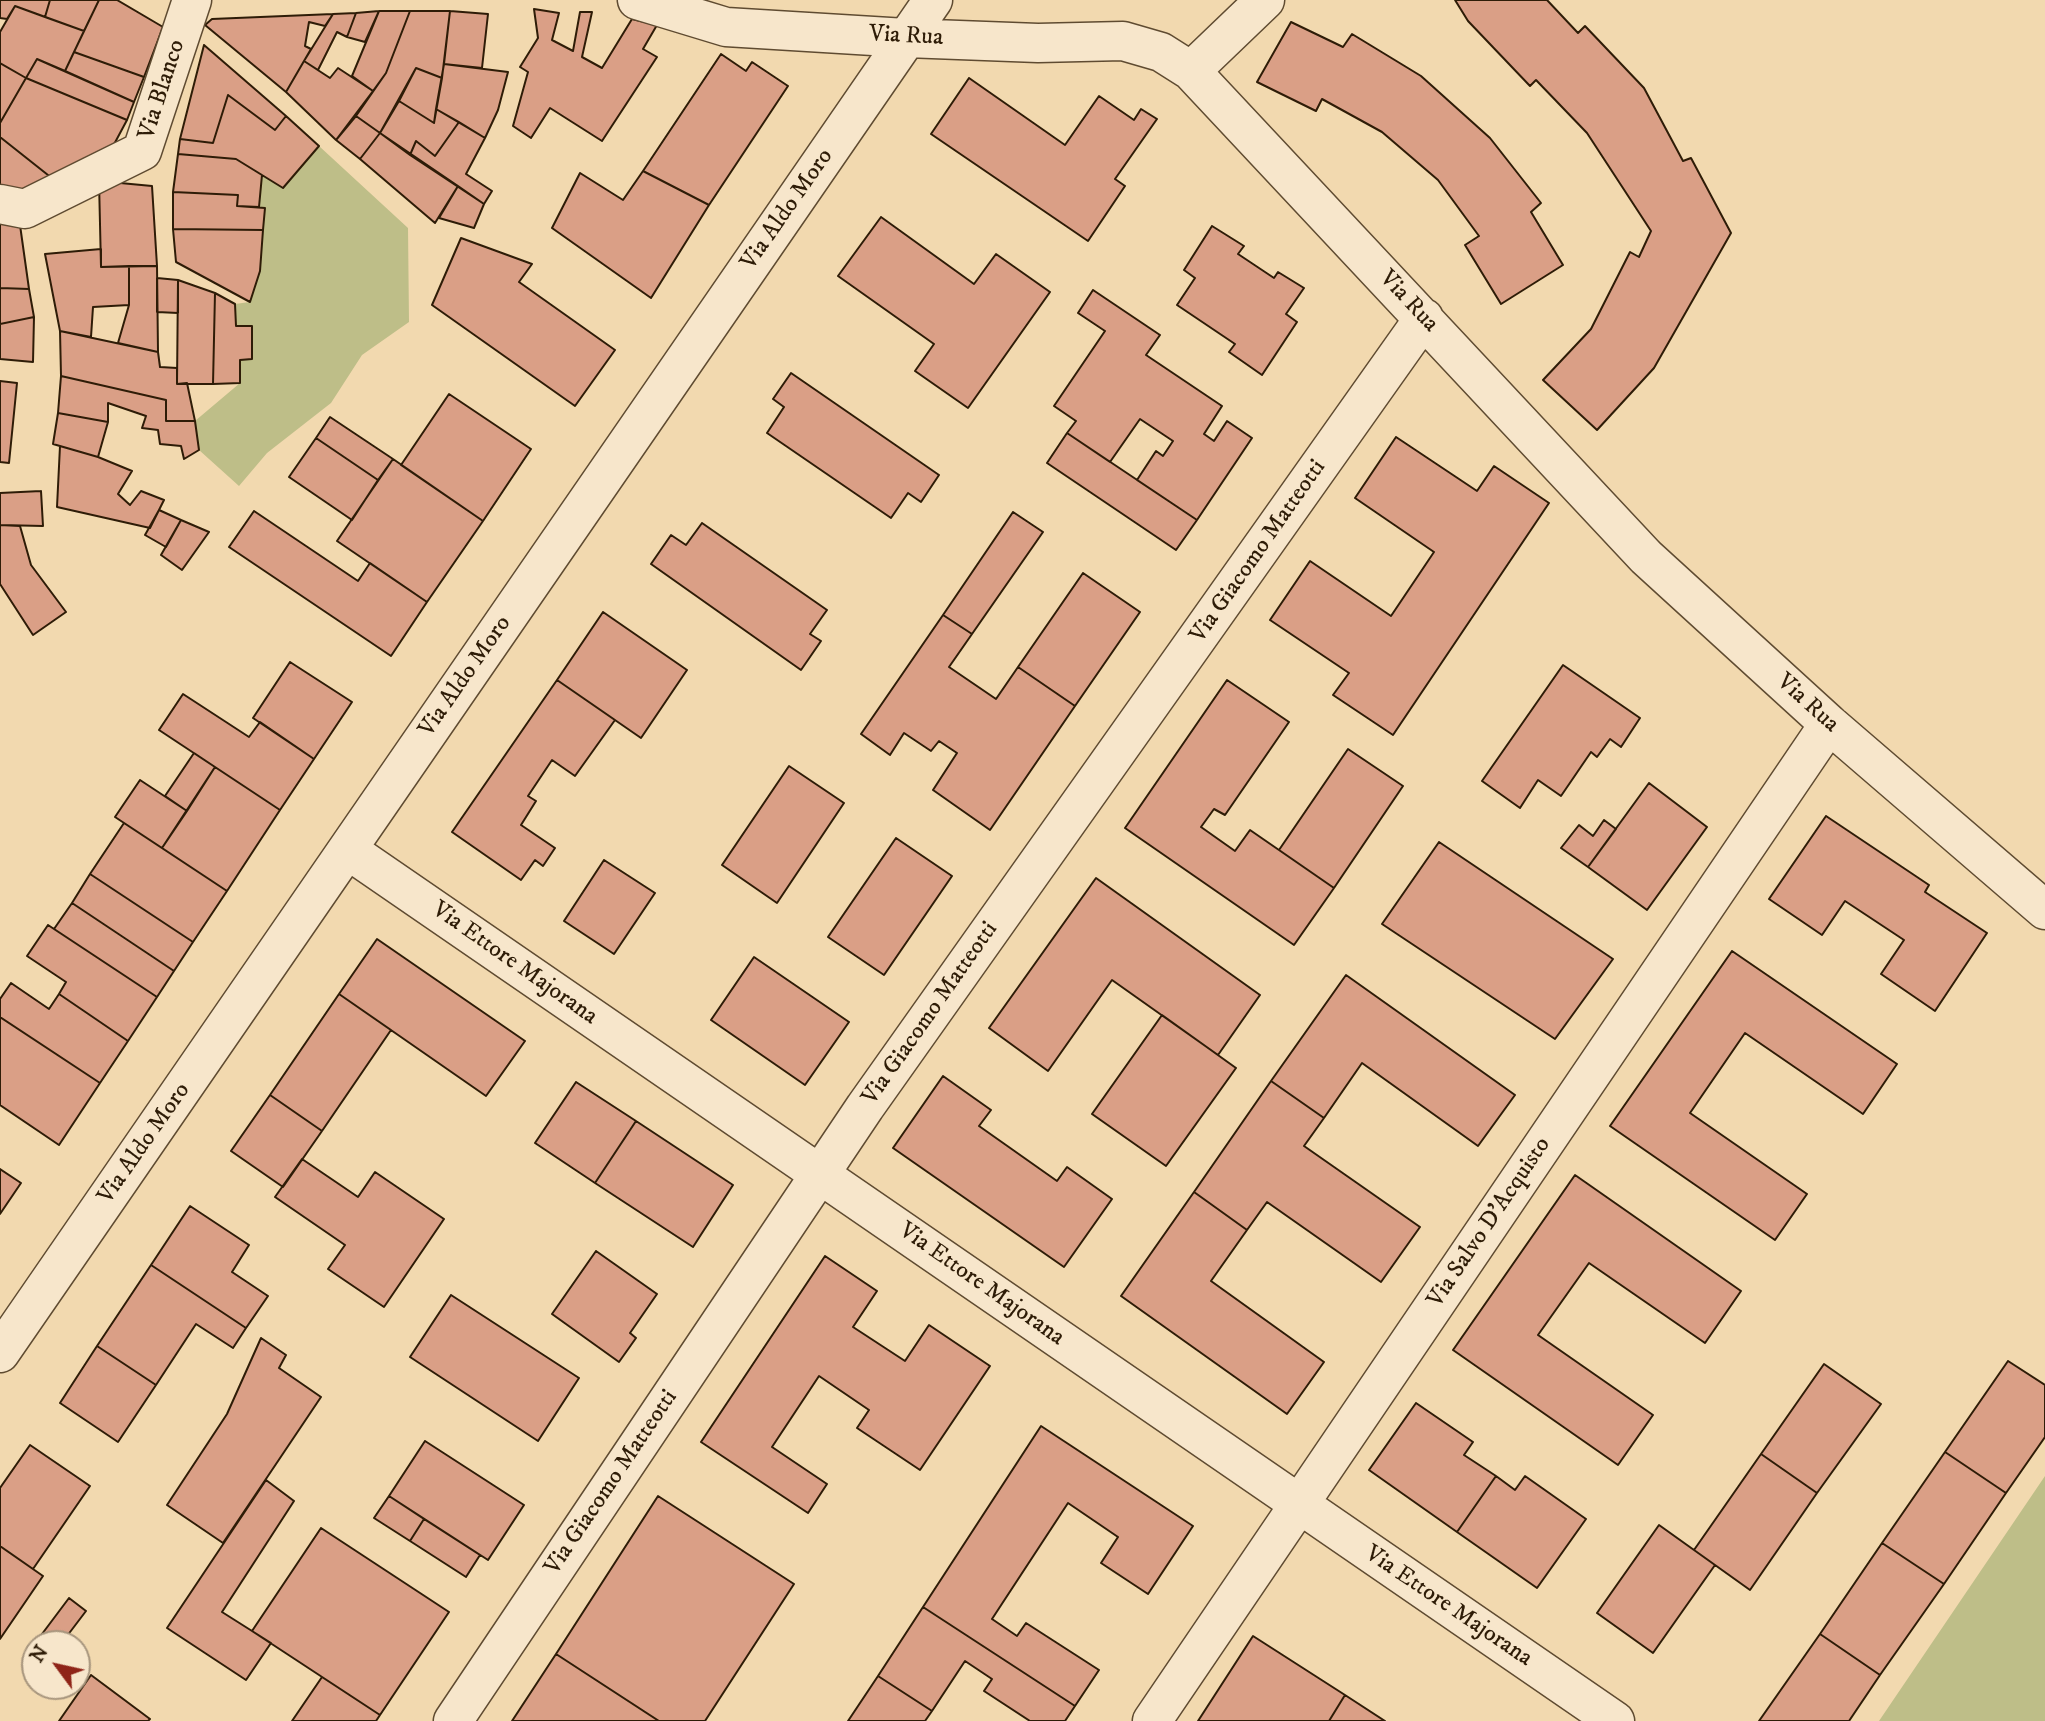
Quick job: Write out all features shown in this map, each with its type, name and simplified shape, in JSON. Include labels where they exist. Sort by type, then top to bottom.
[{"type":"street","name":"Via Blanco","points":[[0,204],[25,209],[142,151],[192,0]]},
{"type":"street","name":"Via Rua","points":[[637,0],[726,27],[1038,43],[1123,41],[1161,52],[1191,71],[1646,557],[1829,724],[2045,909]]},
{"type":"street","name":"Via Aldo Moro","points":[[0,1353],[933,0]]},
{"type":"street","points":[[1191,71],[1265,0]]},
{"type":"street","name":"Via Giacomo Matteotti","points":[[453,1721],[819,1174],[1424,318]]},
{"type":"street","name":"Via Salvo D'Acquisto","points":[[1152,1721],[1829,724]]},
{"type":"street","name":"Via Ettore Majorana","points":[[348,849],[1615,1721]]},
{"type":"green space","points":[[319,146],[408,228],[409,322],[362,355],[331,403],[267,453],[239,486],[199,450],[195,421],[240,383],[240,360],[252,359],[252,327],[236,326],[235,304],[250,302],[260,271],[263,230],[259,207],[262,175]]},
{"type":"green space","points":[[2045,1476],[2045,1721],[1879,1721]]},
{"type":"building","points":[[0,0],[50,0],[45,17],[15,6],[7,19],[0,18]]},
{"type":"building","points":[[50,0],[99,0],[84,31],[45,17]]},
{"type":"building","points":[[99,0],[117,0],[163,27],[144,77],[74,52]]},
{"type":"building","points":[[1455,0],[1547,0],[1578,33],[1585,26],[1644,88],[1683,161],[1691,158],[1731,233],[1654,368],[1597,430],[1543,380],[1591,329],[1630,252],[1639,257],[1651,231],[1587,133],[1536,80],[1530,86],[1468,21]]},
{"type":"building","points":[[15,6],[84,31],[65,71],[37,59],[26,78],[0,63],[0,32]]},
{"type":"building","points":[[534,9],[559,13],[552,40],[573,51],[580,12],[592,12],[582,57],[602,68],[632,19],[657,25],[643,49],[657,57],[602,141],[550,108],[531,138],[513,126],[528,72],[520,67],[538,38]]},
{"type":"building","points":[[379,11],[365,42],[347,37],[356,13]]},
{"type":"building","points":[[379,11],[410,11],[386,73],[373,91],[352,76]]},
{"type":"building","points":[[410,11],[450,11],[442,78],[416,68],[380,133],[356,116],[386,73]]},
{"type":"building","points":[[450,11],[488,14],[482,68],[444,64]]},
{"type":"building","points":[[356,13],[347,37],[337,32],[318,70],[304,61],[333,14]]},
{"type":"building","points":[[333,14],[325,26],[309,22],[305,46],[311,49],[286,92],[205,25],[212,19]]},
{"type":"building","points":[[1291,22],[1343,47],[1352,34],[1421,76],[1490,138],[1541,203],[1531,212],[1563,265],[1501,304],[1465,245],[1479,236],[1438,180],[1382,132],[1322,99],[1316,111],[1257,82]]},
{"type":"building","points":[[204,45],[286,116],[275,130],[228,95],[213,143],[180,139]]},
{"type":"building","points":[[74,52],[144,77],[134,102],[65,71]]},
{"type":"building","points":[[721,54],[746,71],[752,62],[788,86],[709,205],[643,171]]},
{"type":"building","points":[[37,59],[134,102],[127,120],[26,78]]},
{"type":"building","points":[[304,61],[330,78],[338,68],[373,91],[336,140],[286,92]]},
{"type":"building","points":[[0,63],[26,78],[0,123]]},
{"type":"building","points":[[444,64],[508,72],[498,110],[485,138],[436,109]]},
{"type":"building","points":[[416,68],[442,78],[434,123],[399,101]]},
{"type":"building","points":[[26,78],[127,120],[111,150],[53,179],[0,137],[0,123]]},
{"type":"building","points":[[969,78],[1065,145],[1099,96],[1134,120],[1141,109],[1157,119],[1115,179],[1125,186],[1088,241],[931,134]]},
{"type":"building","points":[[228,95],[275,130],[286,116],[319,146],[283,188],[236,159],[178,154],[180,139],[213,143]]},
{"type":"building","points":[[399,101],[434,123],[436,109],[459,122],[435,156],[416,141],[410,155],[380,133]]},
{"type":"building","points":[[356,116],[380,133],[360,159],[336,140]]},
{"type":"building","points":[[459,122],[485,138],[466,174],[492,191],[484,204],[410,155],[416,141],[435,156]]},
{"type":"building","points":[[380,133],[458,186],[435,223],[360,159]]},
{"type":"building","points":[[0,137],[53,179],[27,192],[0,190]]},
{"type":"building","points":[[178,154],[236,159],[262,175],[259,207],[237,206],[238,195],[173,192]]},
{"type":"building","points":[[643,171],[709,205],[651,298],[552,228],[580,173],[623,200]]},
{"type":"building","points":[[99,181],[152,186],[157,266],[101,267]]},
{"type":"building","points":[[458,186],[484,204],[474,228],[439,218]]},
{"type":"building","points":[[173,192],[238,195],[237,206],[265,208],[263,230],[173,229]]},
{"type":"building","points":[[881,217],[974,284],[996,254],[1050,292],[968,408],[915,371],[934,344],[838,276]]},
{"type":"building","points":[[0,220],[20,225],[29,289],[0,288]]},
{"type":"building","points":[[1212,226],[1244,246],[1238,254],[1274,278],[1278,272],[1304,288],[1286,314],[1297,322],[1262,375],[1229,352],[1235,344],[1177,305],[1195,278],[1184,270]]},
{"type":"building","points":[[173,229],[263,230],[260,271],[250,302],[176,262]]},
{"type":"building","points":[[461,238],[532,264],[519,282],[615,350],[575,406],[432,305]]},
{"type":"building","points":[[101,249],[101,267],[129,266],[129,305],[93,307],[91,337],[60,331],[45,254]]},
{"type":"building","points":[[129,266],[157,266],[158,352],[118,343],[129,305]]},
{"type":"building","points":[[157,278],[178,280],[178,313],[157,312]]},
{"type":"building","points":[[178,280],[215,293],[213,384],[177,384]]},
{"type":"building","points":[[0,288],[29,289],[34,317],[0,324]]},
{"type":"building","points":[[1093,290],[1160,335],[1146,355],[1222,406],[1204,434],[1214,441],[1227,421],[1252,438],[1197,520],[1137,480],[1156,451],[1163,456],[1173,441],[1140,419],[1110,462],[1067,433],[1076,421],[1054,406],[1105,331],[1078,313]]},
{"type":"building","points":[[215,293],[235,304],[236,326],[252,326],[252,359],[240,360],[240,383],[213,384]]},
{"type":"building","points":[[34,317],[33,362],[0,359],[0,324]]},
{"type":"building","points":[[60,331],[158,352],[160,367],[177,368],[177,384],[187,383],[195,421],[166,421],[166,400],[61,376]]},
{"type":"building","points":[[791,373],[939,475],[921,502],[908,493],[891,518],[767,433],[784,407],[773,399]]},
{"type":"building","points":[[61,376],[166,400],[166,421],[195,421],[199,450],[184,459],[181,446],[160,444],[158,430],[142,428],[146,416],[108,403],[108,422],[58,413]]},
{"type":"building","points":[[0,381],[17,383],[9,463],[0,462]]},
{"type":"building","points":[[449,394],[531,449],[483,521],[401,465]]},
{"type":"building","points":[[58,413],[108,422],[98,457],[53,444]]},
{"type":"building","points":[[330,417],[393,459],[378,480],[316,438]]},
{"type":"building","points":[[1067,433],[1197,520],[1176,550],[1047,463]]},
{"type":"building","points":[[1396,437],[1477,491],[1494,466],[1549,503],[1393,735],[1333,695],[1349,673],[1270,620],[1310,561],[1391,616],[1434,552],[1355,498]]},
{"type":"building","points":[[316,438],[378,480],[352,520],[289,477]]},
{"type":"building","points":[[60,446],[132,471],[118,494],[130,505],[141,491],[164,500],[150,528],[57,507]]},
{"type":"building","points":[[393,459],[483,521],[427,602],[337,541]]},
{"type":"building","points":[[41,491],[43,526],[0,525],[0,493]]},
{"type":"building","points":[[159,510],[181,520],[166,547],[145,535]]},
{"type":"building","points":[[254,511],[358,581],[370,563],[427,602],[391,656],[229,547]]},
{"type":"building","points":[[1013,512],[1043,532],[972,634],[943,615]]},
{"type":"building","points":[[181,520],[209,532],[182,570],[161,555]]},
{"type":"building","points":[[702,523],[827,610],[810,634],[821,641],[801,670],[651,564],[671,535],[686,545]]},
{"type":"building","points":[[0,525],[20,526],[31,565],[66,612],[33,635],[0,584]]},
{"type":"building","points":[[1083,573],[1140,612],[1075,706],[1018,667]]},
{"type":"building","points":[[603,612],[687,670],[641,738],[557,680]]},
{"type":"building","points":[[943,615],[972,634],[949,667],[996,699],[1018,667],[1075,706],[990,830],[933,790],[957,753],[939,741],[931,751],[904,733],[890,755],[861,734]]},
{"type":"building","points":[[290,662],[352,702],[314,759],[253,718]]},
{"type":"building","points":[[1563,665],[1640,718],[1621,747],[1610,739],[1597,757],[1591,752],[1561,796],[1538,780],[1520,808],[1482,781]]},
{"type":"building","points":[[557,680],[615,720],[575,776],[552,760],[528,796],[536,801],[521,825],[555,848],[543,866],[535,860],[521,880],[452,832]]},
{"type":"building","points":[[1227,680],[1289,722],[1225,815],[1214,809],[1201,827],[1235,851],[1250,830],[1334,888],[1294,945],[1125,828]]},
{"type":"building","points":[[183,694],[249,737],[260,722],[314,759],[280,810],[159,730]]},
{"type":"building","points":[[1348,749],[1403,786],[1334,888],[1279,850]]},
{"type":"building","points":[[194,753],[215,767],[187,811],[165,796]]},
{"type":"building","points":[[789,766],[844,803],[777,903],[722,865]]},
{"type":"building","points":[[215,767],[280,810],[227,891],[162,848]]},
{"type":"building","points":[[140,780],[187,811],[162,848],[115,817]]},
{"type":"building","points":[[1649,783],[1707,827],[1647,910],[1588,867]]},
{"type":"building","points":[[1826,816],[1929,885],[1925,892],[1987,933],[1935,1011],[1881,974],[1904,940],[1845,901],[1822,935],[1769,899]]},
{"type":"building","points":[[1604,820],[1616,829],[1588,867],[1561,848],[1579,825],[1593,836]]},
{"type":"building","points":[[124,823],[227,891],[193,942],[90,874]]},
{"type":"building","points":[[896,838],[952,876],[884,975],[828,937]]},
{"type":"building","points":[[1439,842],[1613,959],[1555,1039],[1382,924]]},
{"type":"building","points":[[604,860],[655,893],[614,954],[564,921]]},
{"type":"building","points":[[90,874],[193,942],[174,971],[72,903]]},
{"type":"building","points":[[1096,878],[1260,995],[1218,1055],[1112,980],[1048,1071],[989,1028]]},
{"type":"building","points":[[72,903],[174,971],[157,997],[54,929]]},
{"type":"building","points":[[48,925],[157,997],[128,1041],[59,994],[66,982],[27,956]]},
{"type":"building","points":[[377,939],[525,1041],[486,1096],[339,994]]},
{"type":"building","points":[[1732,951],[1897,1064],[1863,1114],[1745,1033],[1690,1113],[1807,1194],[1775,1240],[1610,1126]]},
{"type":"building","points":[[754,957],[849,1022],[805,1085],[711,1020]]},
{"type":"building","points":[[1346,975],[1515,1095],[1478,1146],[1362,1063],[1324,1118],[1271,1081]]},
{"type":"building","points":[[11,983],[49,1009],[59,994],[128,1041],[100,1083],[0,1017],[0,999]]},
{"type":"building","points":[[339,994],[391,1030],[322,1131],[270,1095]]},
{"type":"building","points":[[1162,1015],[1236,1068],[1166,1166],[1092,1114]]},
{"type":"building","points":[[0,1017],[100,1083],[59,1145],[0,1105]]},
{"type":"building","points":[[943,1076],[991,1110],[979,1126],[1057,1181],[1067,1167],[1112,1199],[1064,1267],[893,1148]]},
{"type":"building","points":[[1271,1081],[1324,1118],[1304,1146],[1420,1227],[1381,1282],[1267,1202],[1247,1230],[1194,1192]]},
{"type":"building","points":[[576,1082],[636,1121],[595,1183],[535,1143]]},
{"type":"building","points":[[270,1095],[322,1131],[283,1187],[231,1151]]},
{"type":"building","points":[[636,1121],[733,1185],[693,1247],[595,1183]]},
{"type":"building","points":[[302,1159],[358,1197],[375,1172],[444,1219],[384,1307],[328,1269],[345,1245],[275,1197]]},
{"type":"building","points":[[0,1169],[21,1183],[0,1214]]},
{"type":"building","points":[[1575,1175],[1741,1291],[1705,1343],[1589,1263],[1538,1335],[1653,1415],[1618,1465],[1453,1350]]},
{"type":"building","points":[[1194,1192],[1247,1230],[1211,1281],[1324,1362],[1287,1414],[1121,1296]]},
{"type":"building","points":[[190,1206],[249,1245],[232,1272],[268,1296],[246,1328],[151,1265]]},
{"type":"building","points":[[596,1251],[657,1294],[630,1333],[636,1338],[619,1362],[552,1314]]},
{"type":"building","points":[[825,1256],[877,1291],[853,1327],[905,1361],[929,1325],[990,1366],[920,1470],[857,1428],[869,1410],[819,1376],[772,1447],[827,1484],[808,1513],[701,1442]]},
{"type":"building","points":[[151,1265],[246,1328],[233,1348],[196,1324],[156,1385],[97,1346]]},
{"type":"building","points":[[451,1295],[579,1378],[538,1441],[410,1357]]},
{"type":"building","points":[[261,1338],[286,1355],[279,1368],[321,1397],[223,1543],[167,1505],[227,1414]]},
{"type":"building","points":[[97,1346],[156,1385],[118,1442],[60,1403]]},
{"type":"building","points":[[2008,1361],[2045,1385],[2045,1437],[2006,1493],[1945,1452]]},
{"type":"building","points":[[1824,1364],[1881,1404],[1817,1493],[1761,1454]]},
{"type":"building","points":[[1416,1403],[1473,1442],[1464,1455],[1496,1476],[1457,1532],[1369,1470]]},
{"type":"building","points":[[1041,1426],[1193,1526],[1148,1594],[1101,1563],[1118,1537],[1068,1503],[992,1619],[1017,1636],[1026,1623],[1099,1670],[1075,1706],[923,1607]]},
{"type":"building","points":[[425,1441],[524,1505],[488,1560],[389,1496]]},
{"type":"building","points":[[30,1445],[90,1486],[33,1569],[0,1546],[0,1488]]},
{"type":"building","points":[[1945,1452],[2006,1493],[1944,1584],[1882,1543]]},
{"type":"building","points":[[1761,1454],[1817,1493],[1750,1590],[1694,1550]]},
{"type":"building","points":[[1496,1476],[1515,1490],[1525,1476],[1586,1519],[1537,1588],[1457,1532]]},
{"type":"building","points":[[266,1480],[294,1501],[222,1612],[271,1643],[246,1680],[167,1628]]},
{"type":"building","points":[[389,1496],[424,1519],[410,1541],[374,1518]]},
{"type":"building","points":[[658,1496],[794,1584],[705,1721],[659,1721],[556,1654]]},
{"type":"building","points":[[424,1519],[480,1555],[466,1577],[410,1541]]},
{"type":"building","points":[[1659,1525],[1715,1565],[1653,1653],[1597,1613]]},
{"type":"building","points":[[321,1528],[449,1612],[380,1715],[252,1631]]},
{"type":"building","points":[[1882,1543],[1944,1584],[1880,1675],[1820,1634]]},
{"type":"building","points":[[0,1546],[43,1576],[0,1639]]},
{"type":"building","points":[[69,1598],[86,1611],[72,1630],[45,1630]]},
{"type":"building","points":[[923,1607],[1075,1706],[1065,1721],[1030,1721],[984,1691],[992,1679],[965,1661],[932,1711],[878,1676]]},
{"type":"building","points":[[1820,1634],[1880,1675],[1849,1721],[1759,1721]]},
{"type":"building","points":[[1253,1636],[1345,1695],[1329,1721],[1198,1721]]},
{"type":"building","points":[[556,1654],[659,1721],[512,1721]]},
{"type":"building","points":[[91,1675],[150,1719],[148,1721],[59,1721],[74,1700],[91,1700]]},
{"type":"building","points":[[878,1676],[932,1711],[925,1721],[848,1721]]},
{"type":"building","points":[[322,1677],[380,1715],[376,1721],[292,1721]]},
{"type":"building","points":[[1345,1695],[1385,1721],[1329,1721]]}]
